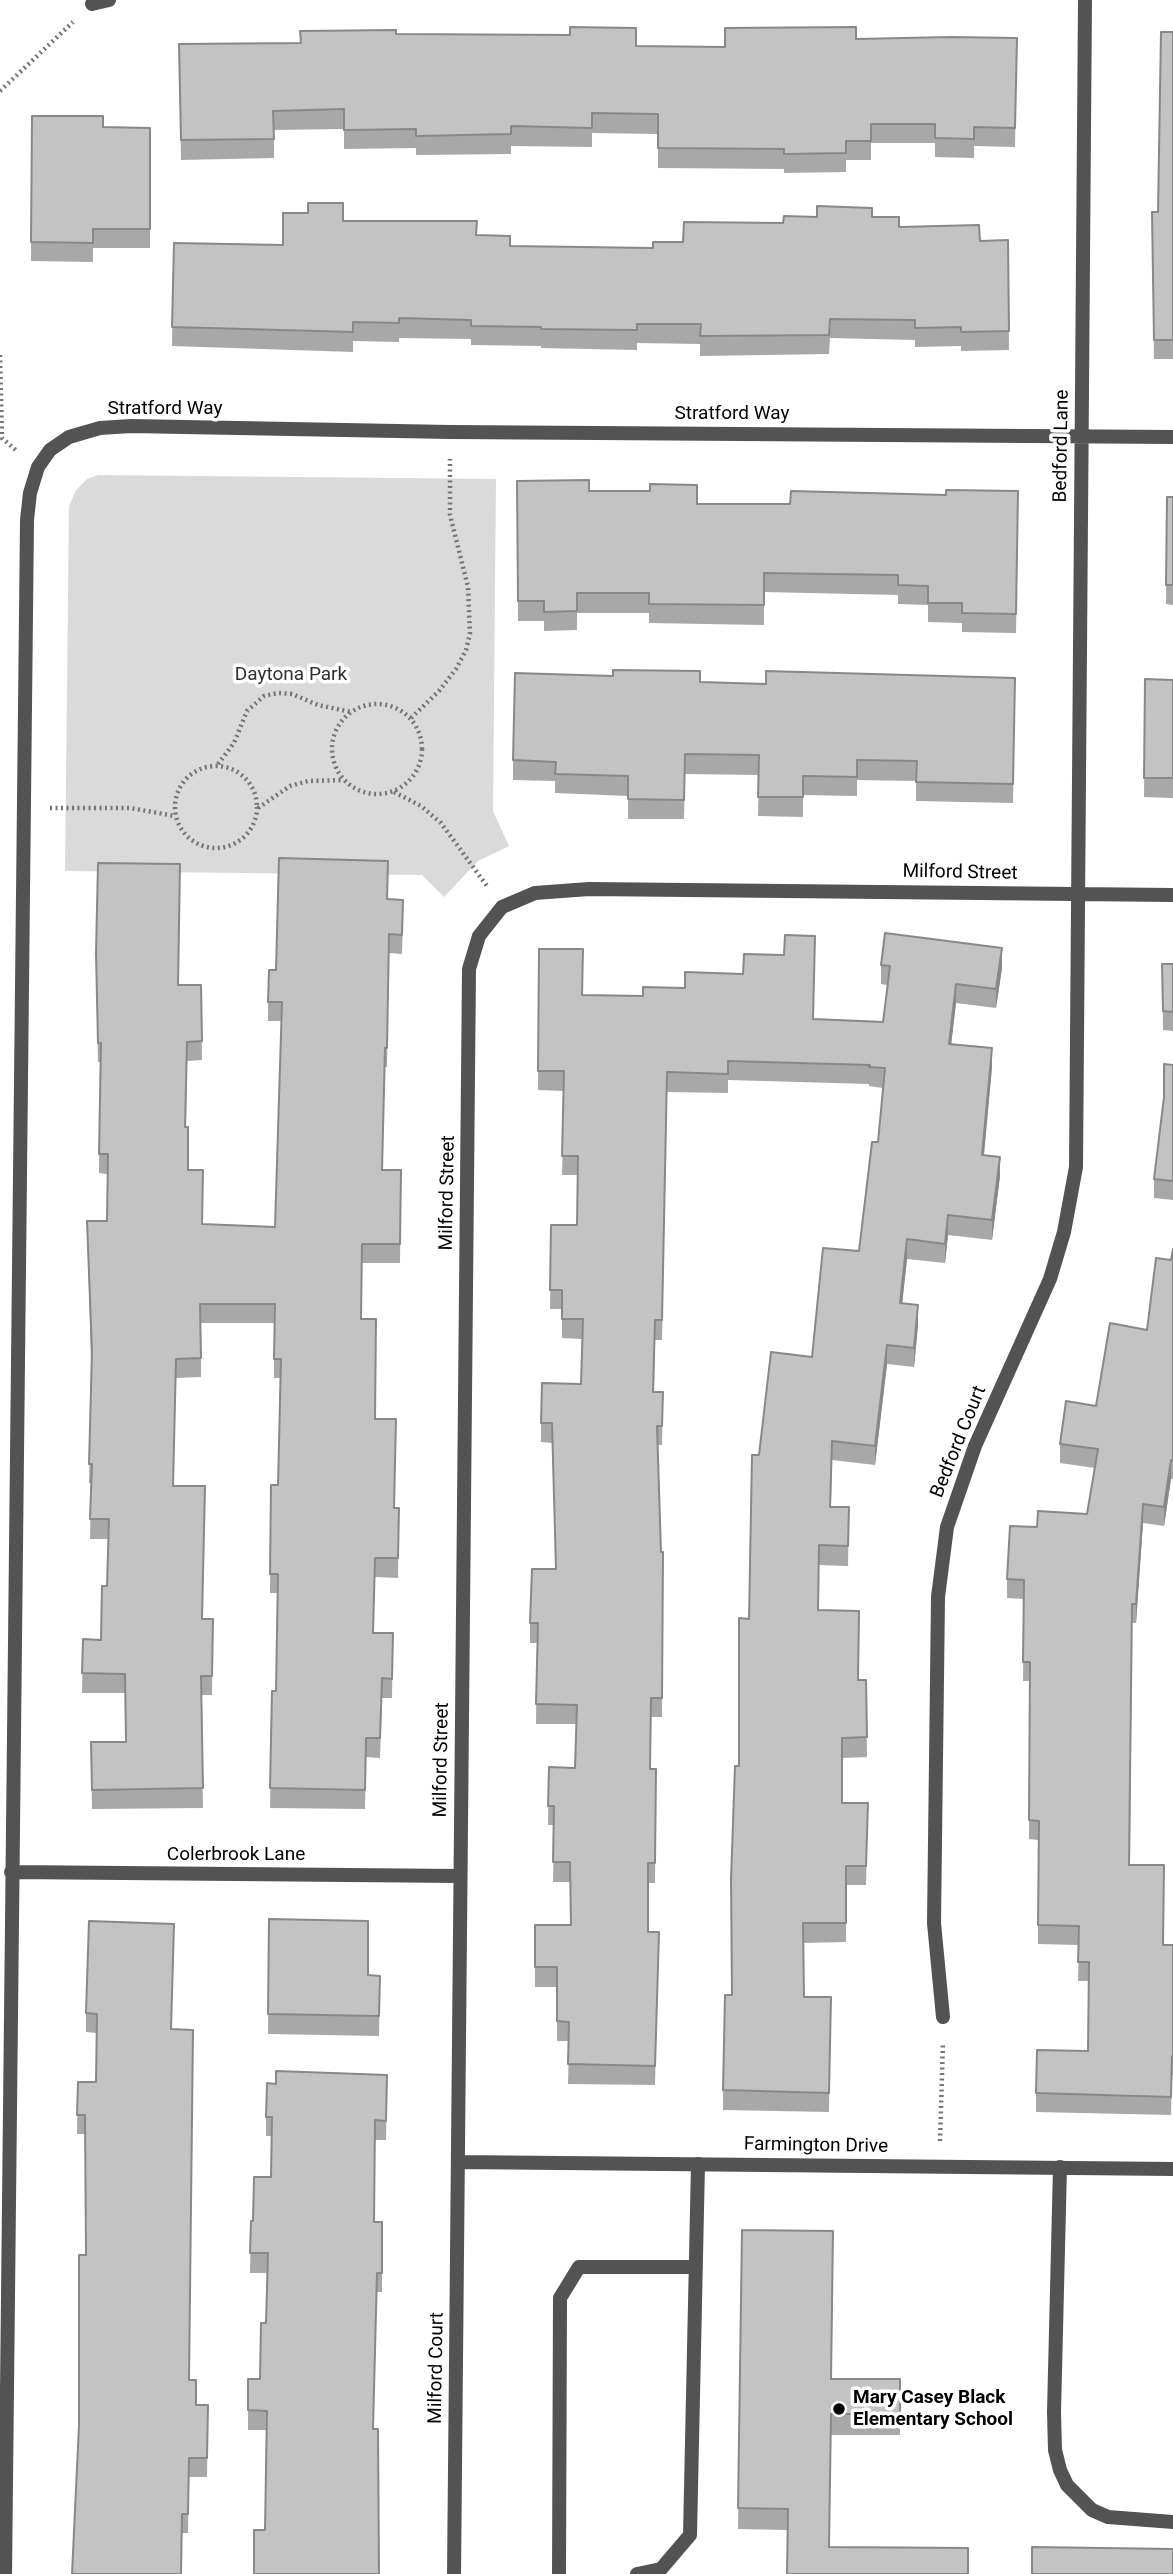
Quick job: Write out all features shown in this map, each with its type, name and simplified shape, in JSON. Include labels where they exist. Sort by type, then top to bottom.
[{"type":"street","points":[[92,4],[109,0]]},
{"type":"street","name":"Bedford Lane","points":[[1077,893],[1085,0]]},
{"type":"street","name":"Stratford Way","points":[[5,2574],[27,520],[30,493],[38,467],[50,450],[69,438],[100,428],[131,426],[450,432],[1173,437]]},
{"type":"street","name":"Milford Street","points":[[458,2162],[469,969],[479,936],[502,907],[534,893],[589,889],[1173,895]]},
{"type":"street","name":"Bedford Court","points":[[943,2017],[934,1923],[938,1597],[947,1527],[975,1446],[1050,1279],[1064,1232],[1076,1167],[1077,893]]},
{"type":"street","name":"Colerbrook Lane","points":[[11,1872],[460,1876]]},
{"type":"street","name":"Farmington Drive","points":[[458,2162],[1173,2169]]},
{"type":"street","name":"Milford Court","points":[[454,2574],[458,2162]]},
{"type":"street","points":[[637,2574],[661,2569],[690,2535],[698,2164]]},
{"type":"street","points":[[1060,2167],[1055,2450],[1060,2470],[1067,2485],[1092,2510],[1108,2517],[1173,2522]]},
{"type":"street","points":[[559,2574],[560,2298],[579,2267],[696,2267]]},
{"type":"path","points":[[0,91],[92,4]]},
{"type":"path","points":[[0,355],[2,438],[38,467]]},
{"type":"path","points":[[411,718],[439,691],[456,669],[466,650],[470,634],[468,587],[450,515],[450,432]]},
{"type":"path","points":[[217,765],[234,743],[247,711],[264,696],[292,694],[318,705],[351,712],[379,704],[396,708],[411,718],[420,733],[423,751],[419,768],[414,775],[393,792],[376,794],[359,790],[344,780],[335,765],[332,747],[336,730],[351,712]]},
{"type":"path","points":[[217,765],[233,769],[246,778],[255,792],[258,808],[254,824],[244,837],[230,845],[215,848],[199,845],[185,835],[174,805],[177,790],[187,776],[201,767],[217,765]]},
{"type":"path","points":[[258,808],[290,786],[308,781],[344,780]]},
{"type":"path","points":[[393,792],[421,806],[441,823],[502,907]]},
{"type":"path","points":[[24,808],[130,808],[176,816]]},
{"type":"path","points":[[939,2167],[943,2017]]},
{"type":"green space","name":"Daytona Park","points":[[98,475],[496,479],[493,811],[509,846],[478,861],[444,897],[422,875],[65,871],[69,506],[76,490],[87,479]]},
{"type":"building","points":[[570,27],[636,28],[636,46],[725,47],[725,28],[856,27],[856,39],[1017,38],[1015,128],[974,127],[974,139],[935,138],[935,124],[871,124],[871,141],[846,141],[846,153],[784,154],[784,149],[658,148],[658,114],[592,113],[592,128],[511,126],[511,134],[416,136],[416,129],[344,130],[344,109],[273,111],[274,139],[181,140],[179,44],[301,43],[300,31],[396,30],[396,34],[570,35]]},
{"type":"building","points":[[1161,32],[1173,32],[1173,340],[1154,340],[1152,212],[1158,212]]},
{"type":"building","points":[[32,116],[103,116],[103,127],[150,128],[150,229],[93,229],[93,243],[31,242]]},
{"type":"building","points":[[308,203],[343,203],[343,221],[477,221],[476,235],[510,236],[510,246],[653,248],[653,242],[683,242],[684,222],[783,223],[784,216],[817,217],[817,206],[872,208],[872,217],[899,217],[899,227],[979,225],[980,241],[1008,240],[1009,331],[961,332],[961,327],[915,328],[915,320],[830,319],[829,335],[700,336],[701,324],[637,324],[637,330],[541,329],[471,326],[471,320],[399,318],[399,323],[353,322],[353,332],[172,327],[174,243],[283,245],[283,213],[308,213]]},
{"type":"building","points":[[589,480],[589,491],[650,491],[650,484],[697,485],[697,504],[790,504],[791,491],[946,495],[946,490],[1018,491],[1016,614],[962,613],[962,603],[928,603],[928,586],[898,585],[898,575],[764,573],[764,605],[649,604],[649,593],[577,593],[577,611],[544,612],[544,601],[518,601],[517,481]]},
{"type":"building","points":[[1167,497],[1173,497],[1173,585],[1166,585]]},
{"type":"building","points":[[613,670],[700,671],[700,682],[766,684],[766,671],[1015,678],[1013,784],[916,782],[917,761],[857,760],[857,777],[803,776],[803,797],[758,797],[759,755],[685,754],[684,800],[628,799],[628,776],[555,774],[556,762],[513,760],[515,673],[613,676]]},
{"type":"building","points":[[1145,679],[1173,680],[1173,778],[1144,778]]},
{"type":"building","points":[[279,858],[388,861],[387,899],[403,900],[402,935],[389,934],[382,1170],[401,1170],[400,1244],[362,1244],[361,1319],[376,1319],[375,1419],[396,1419],[394,1508],[399,1508],[398,1558],[375,1558],[373,1633],[393,1633],[392,1679],[382,1678],[380,1738],[366,1738],[365,1790],[270,1788],[272,1691],[276,1691],[278,1574],[270,1574],[271,1485],[278,1485],[281,1359],[274,1359],[275,1304],[200,1304],[201,1358],[176,1359],[173,1486],[205,1486],[202,1619],[213,1619],[212,1676],[201,1676],[203,1788],[92,1790],[91,1742],[126,1742],[125,1674],[82,1673],[83,1639],[101,1640],[102,1586],[107,1586],[109,1519],[90,1519],[92,1464],[89,1464],[92,1352],[87,1221],[107,1221],[108,1154],[99,1154],[101,1043],[98,1043],[96,953],[98,863],[180,864],[178,985],[201,985],[202,1041],[187,1042],[185,1127],[188,1127],[188,1170],[203,1170],[202,1224],[275,1227],[282,1002],[268,1002],[269,970],[276,970]]},
{"type":"building","points":[[885,933],[1002,948],[996,989],[956,984],[949,1044],[992,1048],[982,1155],[1000,1157],[992,1220],[948,1215],[945,1244],[907,1239],[900,1303],[918,1305],[914,1348],[887,1345],[875,1446],[832,1441],[830,1507],[849,1507],[848,1546],[819,1545],[818,1610],[859,1611],[858,1680],[866,1680],[867,1737],[842,1738],[842,1803],[868,1803],[866,1866],[846,1866],[846,1923],[803,1923],[804,1997],[831,1997],[829,2093],[723,2090],[725,1995],[732,1995],[731,1880],[735,1766],[739,1766],[739,1618],[749,1619],[752,1455],[759,1455],[771,1352],[812,1357],[823,1248],[859,1251],[872,1142],[878,1142],[885,1068],[869,1067],[870,1065],[728,1061],[728,1074],[667,1072],[662,1320],[655,1320],[653,1392],[663,1392],[662,1426],[657,1426],[663,1552],[662,1698],[651,1698],[650,1769],[656,1769],[655,1863],[648,1863],[648,1932],[659,1932],[655,2066],[568,2064],[569,2022],[557,2021],[557,1967],[535,1967],[535,1925],[571,1925],[570,1862],[553,1862],[554,1806],[548,1806],[549,1767],[575,1768],[577,1705],[536,1704],[538,1623],[530,1623],[532,1569],[556,1569],[552,1423],[541,1423],[542,1383],[581,1384],[583,1319],[562,1319],[562,1290],[550,1290],[551,1225],[577,1225],[578,1156],[562,1156],[564,1071],[538,1071],[539,949],[583,949],[582,995],[643,996],[643,987],[685,988],[685,972],[743,974],[744,954],[784,955],[785,935],[815,936],[813,1019],[883,1022],[890,966],[881,965]]},
{"type":"building","points":[[1162,964],[1173,964],[1173,1012],[1163,1011]]},
{"type":"building","points":[[1164,1064],[1173,1065],[1173,1181],[1154,1179],[1164,1097]]},
{"type":"building","points":[[1173,1249],[1173,1460],[1164,1507],[1143,1504],[1136,1604],[1132,1604],[1129,1865],[1164,1865],[1163,1945],[1173,1945],[1171,2097],[1036,2093],[1037,2050],[1088,2051],[1089,1962],[1078,1962],[1079,1926],[1038,1925],[1039,1821],[1029,1820],[1030,1662],[1023,1662],[1024,1580],[1007,1579],[1010,1526],[1037,1527],[1038,1511],[1087,1514],[1098,1449],[1060,1444],[1066,1401],[1096,1406],[1110,1323],[1147,1330],[1156,1258],[1171,1260]]},
{"type":"building","points":[[269,1919],[368,1921],[368,1975],[380,1976],[379,2016],[268,2014]]},
{"type":"building","points":[[89,1921],[174,1924],[171,2029],[193,2030],[189,2380],[196,2380],[196,2405],[208,2405],[207,2458],[189,2458],[188,2514],[182,2514],[181,2574],[72,2574],[79,2425],[79,2255],[86,2255],[85,2115],[77,2115],[78,2082],[96,2082],[97,2014],[86,2013]]},
{"type":"building","points":[[276,2071],[387,2075],[386,2121],[375,2120],[374,2222],[382,2222],[382,2273],[377,2273],[373,2429],[378,2429],[379,2574],[254,2574],[254,2530],[265,2530],[267,2411],[248,2410],[248,2379],[260,2379],[261,2323],[266,2323],[268,2253],[250,2253],[251,2221],[254,2177],[271,2177],[272,2117],[266,2117],[267,2083],[276,2084]]},
{"type":"building","points":[[742,2230],[833,2231],[831,2379],[900,2379],[900,2414],[831,2414],[829,2547],[968,2548],[968,2574],[787,2574],[788,2509],[738,2508]]},
{"type":"building","points":[[1032,2547],[1173,2549],[1173,2574],[1032,2574]]},
{"type":"place","name":"Mary Casey Black Elementary School","points":[[839,2409]]}]
